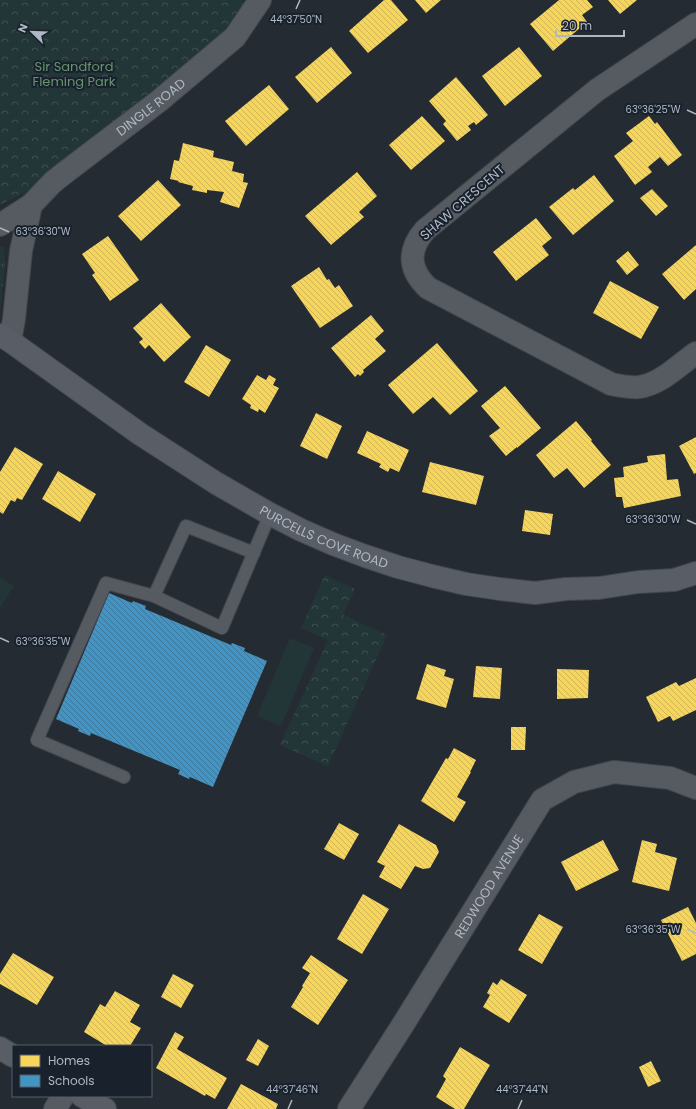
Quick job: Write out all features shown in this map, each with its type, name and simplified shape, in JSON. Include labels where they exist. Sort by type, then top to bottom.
[{"type":"main road","name":"PURCELLS COVE ROAD","points":[[3,344],[216,483],[270,514],[333,544],[398,567],[466,584],[534,593],[566,589],[599,588],[638,582],[674,580],[696,573]]},
{"type":"main road","points":[[0,1048],[12,1055]]},
{"type":"main road","points":[[84,1097],[105,1109]]},
{"type":"street","name":"DINGLE ROAD","points":[[0,225],[31,205],[66,171],[158,101],[235,37],[260,0]]},
{"type":"street","name":"SHAW CRESCENT","points":[[696,24],[597,90],[425,230],[414,248],[412,259],[414,271],[428,288],[611,384],[625,387],[639,387],[653,383],[696,353]]},
{"type":"street","points":[[3,344],[14,319],[21,251],[31,205]]},
{"type":"street","name":"REDWOOD AVENUE","points":[[349,1109],[542,800],[574,782],[614,772],[670,778],[696,788]]},
{"type":"street","points":[[55,1109],[62,1097]]},
{"type":"lane","points":[[124,777],[38,740],[106,583],[154,596],[222,628],[270,514]]},
{"type":"lane","points":[[154,596],[186,526],[254,552]]},
{"type":"green space","name":"Sir Sandford Fleming Park","points":[[0,0],[243,0],[243,10],[216,64],[204,78],[191,89],[101,145],[99,154],[0,205]]},
{"type":"green space","points":[[0,247],[4,247],[5,263],[0,311]]},
{"type":"green space","points":[[325,575],[355,589],[343,615],[387,635],[328,766],[280,745],[328,640],[301,628]]},
{"type":"green space","points":[[0,577],[14,586],[0,608]]},
{"type":"green space","points":[[290,638],[314,648],[281,726],[257,716]]},
{"type":"building: Homes","points":[[384,0],[391,0],[408,20],[368,53],[349,31]]},
{"type":"building: Homes","points":[[415,0],[441,0],[426,13]]},
{"type":"building: Homes","points":[[559,0],[587,0],[593,7],[582,15],[587,22],[553,51],[530,24]]},
{"type":"building: Homes","points":[[608,0],[637,0],[620,14]]},
{"type":"building: Homes","points":[[331,47],[352,73],[317,103],[295,77]]},
{"type":"building: Homes","points":[[519,47],[542,76],[505,106],[482,76]]},
{"type":"building: Homes","points":[[456,77],[488,115],[476,125],[474,122],[468,126],[471,130],[457,141],[443,124],[446,121],[429,101]]},
{"type":"building: Homes","points":[[269,85],[289,109],[246,146],[225,121]]},
{"type":"building: Homes","points":[[422,116],[445,141],[411,170],[389,145]]},
{"type":"building: Homes","points":[[649,116],[655,124],[657,122],[682,155],[668,166],[660,157],[648,167],[652,172],[635,185],[614,156],[633,141],[626,133]]},
{"type":"building: Homes","points":[[183,143],[214,151],[213,157],[234,162],[232,171],[244,174],[243,182],[248,183],[239,208],[220,202],[224,192],[207,190],[207,193],[192,190],[193,186],[170,179],[174,160],[179,161]]},
{"type":"building: Homes","points":[[357,172],[377,196],[359,212],[364,217],[331,245],[305,216]]},
{"type":"building: Homes","points":[[594,175],[614,201],[573,235],[549,207],[573,188],[575,190]]},
{"type":"building: Homes","points":[[158,180],[181,205],[141,241],[118,216]]},
{"type":"building: Homes","points":[[652,189],[668,206],[656,216],[640,198]]},
{"type":"building: Homes","points":[[536,218],[552,238],[542,246],[549,255],[516,281],[493,252]]},
{"type":"building: Homes","points":[[108,236],[139,280],[110,301],[92,275],[95,273],[82,254]]},
{"type":"building: Homes","points":[[696,245],[696,289],[684,300],[662,274]]},
{"type":"building: Homes","points":[[628,251],[639,265],[627,275],[616,261]]},
{"type":"building: Homes","points":[[319,267],[327,280],[329,279],[335,288],[339,285],[353,306],[320,328],[291,286]]},
{"type":"building: Homes","points":[[610,281],[659,307],[641,339],[593,313]]},
{"type":"building: Homes","points":[[161,303],[191,337],[164,362],[149,345],[145,349],[139,342],[143,339],[133,328]]},
{"type":"building: Homes","points":[[371,315],[384,331],[375,339],[386,351],[363,370],[364,372],[360,376],[358,374],[355,377],[331,348]]},
{"type":"building: Homes","points":[[437,343],[478,391],[450,415],[433,397],[413,414],[388,385]]},
{"type":"building: Homes","points":[[206,345],[231,360],[209,397],[184,382]]},
{"type":"building: Homes","points":[[257,375],[266,380],[269,375],[276,379],[273,385],[279,388],[265,413],[259,409],[258,412],[250,408],[251,405],[242,399]]},
{"type":"building: Homes","points":[[505,386],[541,428],[506,456],[489,436],[500,428],[481,406]]},
{"type":"building: Homes","points":[[316,413],[342,426],[327,459],[300,446]]},
{"type":"building: Homes","points":[[576,421],[611,465],[584,488],[567,468],[554,478],[536,455]]},
{"type":"building: Homes","points":[[367,431],[409,450],[399,472],[390,468],[388,472],[379,467],[381,464],[357,453]]},
{"type":"building: Homes","points":[[696,437],[696,473],[694,474],[679,446]]},
{"type":"building: Homes","points":[[15,447],[43,464],[22,500],[17,498],[15,502],[11,500],[3,514],[0,512],[0,472]]},
{"type":"building: Homes","points":[[665,454],[667,480],[678,479],[681,496],[624,508],[622,497],[616,497],[614,478],[624,477],[623,467],[648,462],[647,456]]},
{"type":"building: Homes","points":[[430,462],[484,476],[476,505],[422,492]]},
{"type":"building: Homes","points":[[58,471],[96,494],[80,522],[42,499]]},
{"type":"building: Homes","points":[[525,510],[553,514],[550,535],[522,531]]},
{"type":"building: Homes","points":[[427,664],[446,670],[444,676],[454,679],[446,708],[416,699]]},
{"type":"building: Homes","points":[[476,666],[502,668],[500,699],[473,697]]},
{"type":"building: Homes","points":[[557,669],[589,670],[588,698],[557,699]]},
{"type":"building: Homes","points":[[696,678],[696,710],[673,721],[670,716],[658,722],[646,697],[676,682],[679,686]]},
{"type":"building: Homes","points":[[511,727],[526,727],[525,750],[511,750]]},
{"type":"building: Homes","points":[[454,748],[476,760],[457,797],[466,802],[454,822],[421,801],[446,758],[448,759]]},
{"type":"building: Homes","points":[[339,823],[359,834],[344,860],[324,849]]},
{"type":"building: Homes","points":[[399,824],[436,845],[439,852],[430,868],[423,869],[415,866],[401,889],[379,877],[385,866],[377,862]]},
{"type":"building: Homes","points":[[603,840],[619,870],[576,891],[561,862]]},
{"type":"building: Homes","points":[[642,840],[657,844],[655,852],[677,858],[669,891],[632,882]]},
{"type":"building: Homes","points":[[363,894],[389,909],[362,954],[337,939]]},
{"type":"building: Homes","points":[[688,907],[696,923],[696,954],[682,961],[661,920]]},
{"type":"building: Homes","points":[[539,914],[563,927],[542,964],[518,950]]},
{"type":"building: Homes","points":[[13,953],[54,977],[37,1005],[0,984],[0,974]]},
{"type":"building: Homes","points":[[311,955],[348,980],[318,1025],[291,1007],[310,973],[302,968]]},
{"type":"building: Homes","points":[[173,974],[194,985],[181,1008],[161,997]]},
{"type":"building: Homes","points":[[501,979],[527,995],[509,1023],[483,1007],[490,995],[487,993],[493,982],[497,985]]},
{"type":"building: Homes","points":[[115,991],[140,1005],[130,1022],[141,1028],[131,1045],[105,1045],[84,1032],[100,1004],[105,1007]]},
{"type":"building: Homes","points":[[175,1032],[184,1037],[177,1049],[227,1078],[215,1099],[206,1094],[205,1096],[156,1068]]},
{"type":"building: Homes","points":[[258,1039],[269,1046],[258,1066],[246,1060]]},
{"type":"building: Homes","points":[[460,1047],[490,1065],[464,1109],[455,1109],[436,1097],[446,1079],[443,1076]]},
{"type":"building: Homes","points":[[651,1061],[661,1081],[648,1087],[639,1067]]},
{"type":"building: Homes","points":[[241,1084],[278,1104],[276,1109],[227,1109]]},
{"type":"building: Schools","points":[[109,593],[132,603],[133,601],[146,606],[145,609],[231,645],[232,643],[245,648],[244,651],[267,661],[213,787],[190,777],[189,779],[178,774],[180,770],[91,733],[90,736],[78,731],[79,729],[56,719]]}]
